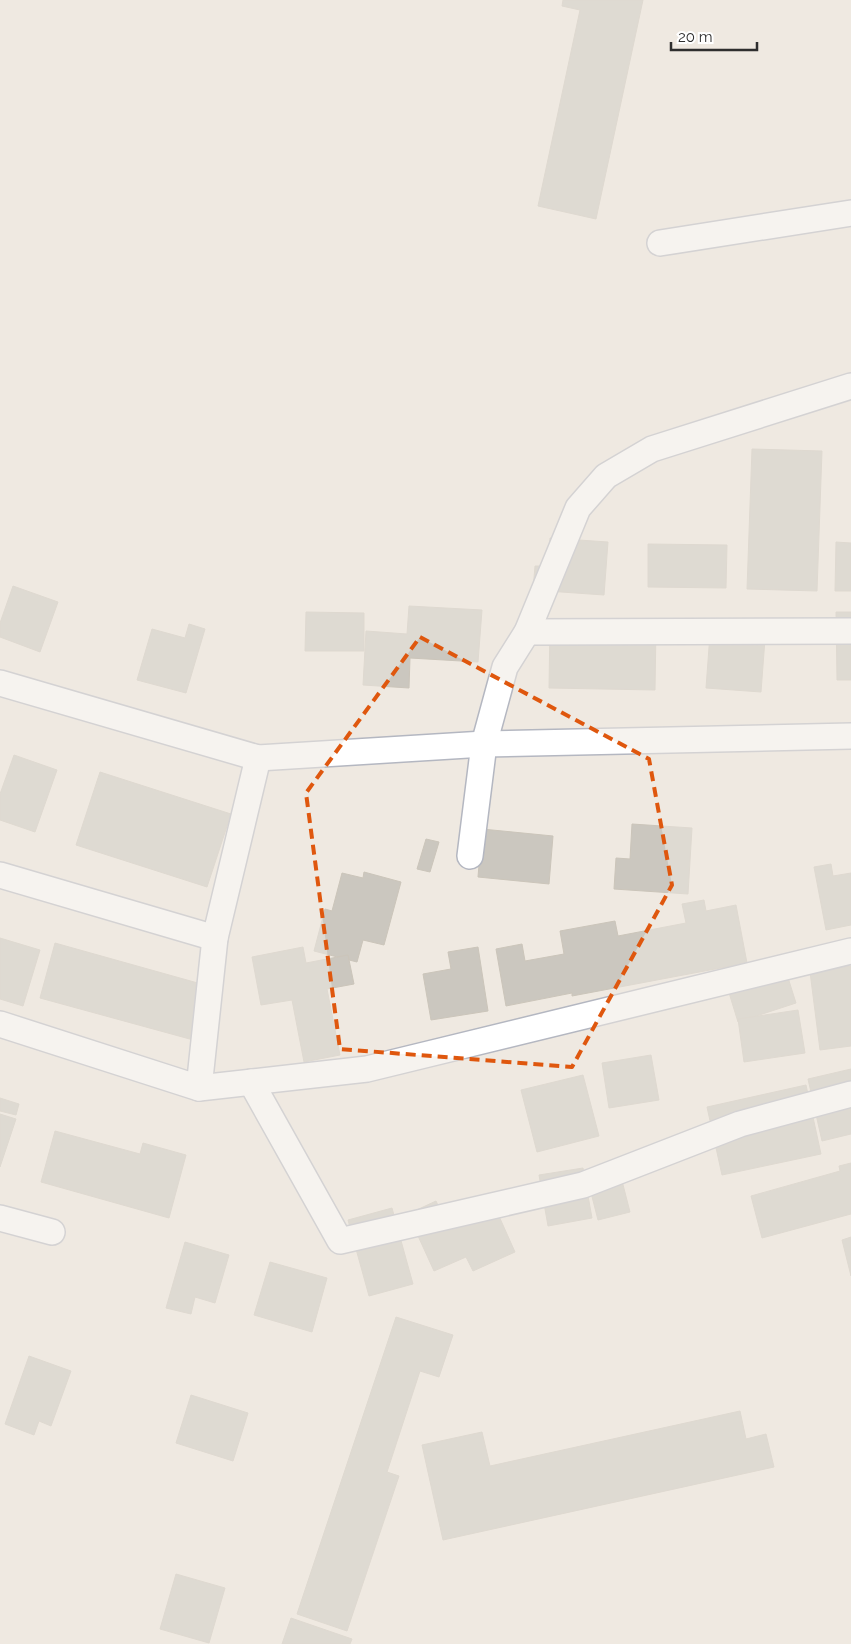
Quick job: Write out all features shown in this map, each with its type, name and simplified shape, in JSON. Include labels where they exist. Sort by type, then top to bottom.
[{"type":"street","points":[[660,243],[851,213]]},
{"type":"street","points":[[470,856],[484,744],[506,667],[527,632],[578,508],[606,476],[652,449],[851,386]]},
{"type":"street","points":[[527,632],[851,631]]},
{"type":"street","points":[[0,683],[258,758],[484,744],[851,736]]},
{"type":"street","points":[[199,1088],[215,938],[258,758]]},
{"type":"street","points":[[0,875],[215,938]]},
{"type":"street","points":[[0,1024],[199,1088],[367,1070],[851,951]]},
{"type":"street","points":[[251,1082],[340,1241],[583,1185],[740,1124],[851,1094]]},
{"type":"street","points":[[0,1218],[52,1232]]},
{"type":"highlighted area","points":[[420,637],[649,759],[672,885],[572,1067],[340,1049],[306,793]]},
{"type":"building","points":[[563,0],[643,0],[596,219],[538,206],[580,10],[562,6]]},
{"type":"building","points":[[752,449],[822,451],[817,591],[747,589]]},
{"type":"building","points":[[550,538],[608,542],[604,595],[533,590],[535,566],[549,566]]},
{"type":"building","points":[[836,542],[851,543],[851,591],[835,591]]},
{"type":"building","points":[[648,544],[727,545],[726,588],[648,587]]},
{"type":"building","points":[[13,586],[58,602],[40,652],[0,637],[0,623]]},
{"type":"building","points":[[409,606],[482,610],[478,662],[410,658],[409,688],[363,685],[366,631],[407,634]]},
{"type":"building","points":[[306,612],[364,613],[364,651],[305,651]]},
{"type":"building","points":[[836,612],[851,612],[851,680],[837,680]]},
{"type":"building","points":[[189,624],[205,629],[186,693],[137,680],[152,629],[185,638]]},
{"type":"building","points":[[550,625],[656,627],[655,690],[549,688]]},
{"type":"building","points":[[710,634],[765,639],[761,692],[706,688]]},
{"type":"building","points":[[14,755],[57,770],[35,832],[0,820],[0,794]]},
{"type":"building","points":[[100,772],[231,814],[207,887],[76,845]]},
{"type":"building","points":[[632,824],[692,828],[688,894],[614,889],[616,858],[630,859]]},
{"type":"building","points":[[482,829],[553,836],[549,884],[478,877]]},
{"type":"building","points":[[426,839],[439,842],[430,872],[417,869]]},
{"type":"building","points":[[831,864],[833,876],[851,873],[851,925],[826,930],[814,867]]},
{"type":"building","points":[[364,872],[401,882],[384,945],[363,940],[357,962],[314,951],[325,909],[332,911],[342,873],[363,878]]},
{"type":"building","points":[[704,900],[706,911],[736,905],[747,963],[572,996],[572,993],[506,1006],[496,949],[522,944],[525,961],[564,954],[560,931],[615,921],[618,936],[686,923],[682,904]]},
{"type":"building","points":[[0,938],[40,950],[23,1006],[0,999]]},
{"type":"building","points":[[55,943],[212,987],[197,1041],[40,998]]},
{"type":"building","points":[[303,947],[306,963],[348,955],[354,984],[327,989],[340,1055],[304,1062],[292,1000],[261,1005],[252,957]]},
{"type":"building","points":[[478,947],[488,1011],[431,1020],[423,974],[451,969],[448,952]]},
{"type":"building","points":[[784,965],[796,1003],[738,1022],[726,983]]},
{"type":"building","points":[[851,966],[851,1046],[820,1050],[810,972]]},
{"type":"building","points":[[798,1010],[805,1053],[744,1062],[738,1019]]},
{"type":"building","points":[[651,1055],[659,1100],[609,1108],[602,1063]]},
{"type":"building","points":[[851,1069],[851,1134],[822,1141],[808,1079]]},
{"type":"building","points":[[583,1075],[599,1136],[537,1152],[521,1090]]},
{"type":"building","points":[[806,1085],[821,1154],[722,1175],[707,1107]]},
{"type":"building","points":[[0,1098],[19,1104],[16,1115],[0,1111]]},
{"type":"building","points":[[0,1114],[16,1119],[0,1167]]},
{"type":"building","points":[[55,1131],[140,1154],[143,1143],[186,1155],[169,1218],[41,1182]]},
{"type":"building","points":[[851,1163],[851,1214],[762,1238],[751,1196],[840,1171],[839,1166]]},
{"type":"building","points":[[583,1168],[592,1218],[548,1226],[539,1175]]},
{"type":"building","points":[[620,1173],[630,1212],[598,1220],[588,1181]]},
{"type":"building","points":[[490,1196],[515,1252],[473,1271],[466,1257],[434,1271],[408,1214],[436,1201],[443,1216]]},
{"type":"building","points":[[392,1208],[413,1284],[369,1296],[348,1220]]},
{"type":"building","points":[[851,1237],[851,1276],[842,1240]]},
{"type":"building","points":[[185,1242],[229,1255],[215,1303],[195,1297],[191,1314],[166,1308]]},
{"type":"building","points":[[270,1262],[327,1278],[312,1332],[254,1315]]},
{"type":"building","points":[[396,1317],[453,1335],[439,1377],[420,1371],[387,1472],[399,1476],[347,1631],[297,1614]]},
{"type":"building","points":[[29,1356],[71,1371],[51,1426],[39,1421],[34,1435],[5,1424]]},
{"type":"building","points":[[191,1395],[248,1413],[233,1461],[176,1443]]},
{"type":"building","points":[[740,1411],[746,1439],[766,1434],[774,1467],[443,1540],[422,1445],[482,1432],[490,1466]]},
{"type":"building","points":[[176,1574],[225,1588],[209,1643],[160,1629]]},
{"type":"building","points":[[291,1618],[352,1639],[350,1644],[282,1644]]}]
